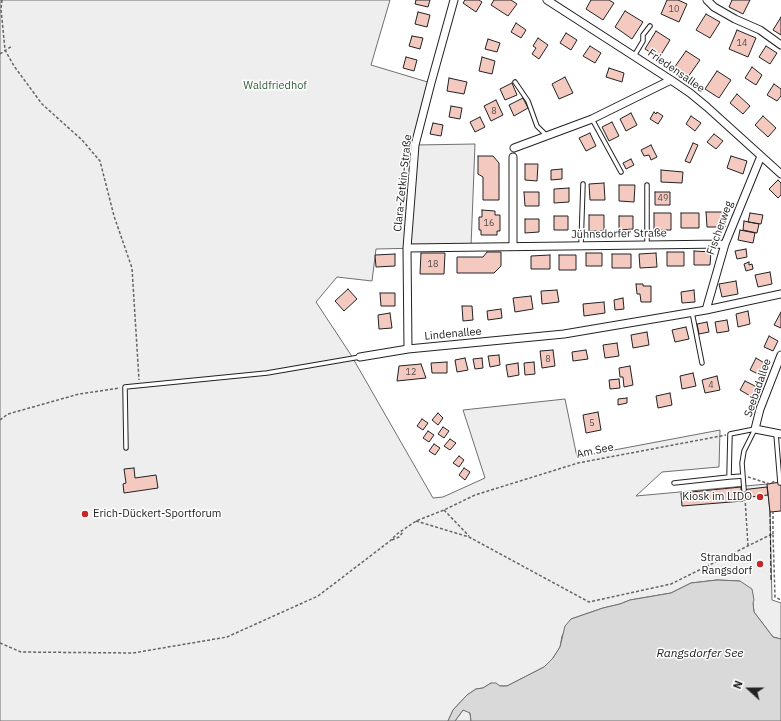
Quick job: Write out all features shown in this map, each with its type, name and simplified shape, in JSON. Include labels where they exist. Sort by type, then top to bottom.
[{"type":"street","name":"Clara-Zetkin-Straße","points":[[408,349],[408,248],[415,145],[454,0]]},
{"type":"street","name":"Friedensallee","points":[[547,0],[671,80],[708,107],[781,174]]},
{"type":"street","points":[[707,0],[714,7],[735,19],[760,30],[781,45]]},
{"type":"street","points":[[514,148],[592,119],[671,80]]},
{"type":"street","name":"Fischerweg","points":[[706,310],[725,244],[761,156]]},
{"type":"street","points":[[513,157],[513,246]]},
{"type":"street","name":"Jühnsdorfer Straße","points":[[408,248],[725,244]]},
{"type":"street","name":"Lindenallee","points":[[360,357],[408,349],[564,334],[706,310],[781,294]]},
{"type":"street","name":"Seebadallee","points":[[755,429],[760,409],[781,355]]},
{"type":"street","points":[[755,429],[779,434]]},
{"type":"lane","points":[[634,56],[644,41],[643,35],[650,26]]},
{"type":"lane","points":[[515,82],[528,101],[537,126],[547,136]]},
{"type":"lane","points":[[592,119],[621,172]]},
{"type":"lane","points":[[581,246],[583,184]]},
{"type":"lane","points":[[647,185],[647,245]]},
{"type":"lane","points":[[692,312],[702,363]]},
{"type":"lane","name":"Lindenallee","points":[[125,387],[267,373],[360,357]]},
{"type":"lane","points":[[125,387],[126,448]]},
{"type":"lane","points":[[729,477],[730,434],[755,429]]},
{"type":"lane","points":[[744,490],[742,463],[744,451],[755,429]]},
{"type":"lane","points":[[779,434],[780,483]]},
{"type":"lane","points":[[674,483],[743,476]]},
{"type":"path","points":[[2,0],[1,9],[5,50],[14,66],[42,104],[82,140],[100,161],[114,216],[132,268],[139,386]]},
{"type":"path","points":[[0,54],[12,46]]},
{"type":"path","points":[[0,420],[8,414],[79,394],[125,387]]},
{"type":"path","name":"Am See","points":[[0,643],[21,652],[133,653],[227,638],[318,596],[397,534],[416,521],[444,510],[475,494],[578,463],[730,434]]},
{"type":"path","points":[[743,476],[770,484]]},
{"type":"path","points":[[745,498],[748,546]]},
{"type":"path","points":[[444,510],[469,537]]},
{"type":"path","points":[[772,511],[775,597],[781,600]]},
{"type":"path","points":[[416,521],[469,537],[589,602],[671,584],[773,534]]},
{"type":"green space","name":"Waldfriedhof","points":[[0,0],[390,0],[371,65],[431,83],[415,145],[475,144],[471,247],[376,249],[372,281],[337,277],[316,302],[351,355],[433,498],[443,497],[485,478],[463,410],[565,399],[577,457],[720,430],[719,467],[662,472],[636,496],[767,484],[770,512],[772,600],[781,603],[781,639],[773,637],[754,612],[753,603],[740,581],[717,580],[691,583],[671,593],[630,600],[571,619],[562,636],[560,647],[553,658],[544,667],[507,686],[500,686],[491,683],[483,688],[476,689],[467,695],[453,710],[448,721],[0,721]]},
{"type":"green space","points":[[463,710],[470,713],[471,721],[455,721]]},
{"type":"water","name":"Rangsdorfer See","points":[[717,580],[740,581],[752,589],[754,612],[773,637],[781,639],[781,721],[471,721],[470,713],[463,710],[455,721],[448,721],[453,710],[467,695],[476,689],[483,688],[491,683],[496,683],[500,686],[507,686],[544,667],[553,658],[560,647],[565,626],[571,619],[630,600],[671,593],[691,583]]},
{"type":"building","points":[[416,0],[430,0],[428,7],[415,4]]},
{"type":"building","points":[[465,0],[479,0],[482,2],[476,12],[463,3]]},
{"type":"building","points":[[494,0],[511,0],[517,4],[508,16],[491,5]]},
{"type":"building","points":[[591,0],[609,0],[614,3],[603,20],[586,9]]},
{"type":"building","points":[[667,0],[678,0],[687,4],[679,22],[661,14]]},
{"type":"building","points":[[732,0],[750,0],[743,14],[729,7]]},
{"type":"building","points":[[625,11],[643,22],[632,39],[615,27]]},
{"type":"building","points":[[418,12],[430,15],[427,27],[415,24]]},
{"type":"building","points":[[706,14],[720,22],[710,38],[696,30]]},
{"type":"building","points":[[781,17],[781,35],[773,30]]},
{"type":"building","points":[[516,23],[526,30],[521,38],[511,32]]},
{"type":"building","points":[[737,30],[756,38],[748,57],[729,49]]},
{"type":"building","points":[[656,31],[670,40],[659,58],[645,49]]},
{"type":"building","points":[[566,33],[577,40],[571,50],[560,43]]},
{"type":"building","points":[[412,36],[423,38],[420,49],[409,46]]},
{"type":"building","points":[[538,38],[548,45],[539,59],[532,54],[536,48],[533,46]]},
{"type":"building","points":[[488,39],[500,43],[497,52],[485,49]]},
{"type":"building","points":[[590,46],[601,53],[595,63],[583,56]]},
{"type":"building","points":[[766,46],[777,53],[770,64],[759,57]]},
{"type":"building","points":[[686,51],[700,60],[688,77],[674,68]]},
{"type":"building","points":[[406,57],[417,60],[414,71],[403,68]]},
{"type":"building","points":[[482,57],[495,61],[492,74],[479,71]]},
{"type":"building","points":[[752,67],[762,75],[756,85],[745,78]]},
{"type":"building","points":[[609,68],[624,73],[622,82],[606,77]]},
{"type":"building","points":[[717,71],[731,80],[719,98],[705,89]]},
{"type":"building","points":[[565,77],[573,93],[559,99],[552,84]]},
{"type":"building","points":[[449,78],[467,82],[464,94],[447,91]]},
{"type":"building","points":[[512,83],[517,95],[505,100],[500,89]]},
{"type":"building","points":[[774,84],[781,89],[781,96],[777,101],[767,95]]},
{"type":"building","points":[[737,94],[750,106],[743,114],[730,103]]},
{"type":"building","points":[[523,98],[528,108],[514,116],[509,105]]},
{"type":"building","points":[[496,100],[503,115],[491,121],[484,106]]},
{"type":"building","points":[[451,106],[462,108],[460,119],[449,117]]},
{"type":"building","points":[[654,112],[656,114],[657,112],[663,116],[658,124],[650,119]]},
{"type":"building","points":[[631,113],[637,125],[626,131],[620,119]]},
{"type":"building","points":[[691,116],[701,123],[695,131],[686,124]]},
{"type":"building","points":[[763,116],[776,128],[768,137],[755,125]]},
{"type":"building","points":[[480,117],[485,127],[475,132],[470,122]]},
{"type":"building","points":[[612,122],[619,136],[609,141],[602,127]]},
{"type":"building","points":[[433,123],[443,125],[441,136],[430,134]]},
{"type":"building","points":[[590,133],[596,146],[586,151],[579,138]]},
{"type":"building","points":[[714,134],[723,141],[716,149],[707,142]]},
{"type":"building","points":[[693,143],[698,145],[690,163],[685,161]]},
{"type":"building","points":[[651,145],[657,157],[651,160],[649,155],[644,156],[641,150]]},
{"type":"building","points":[[478,156],[493,156],[499,163],[499,200],[483,200],[483,177],[478,174]]},
{"type":"building","points":[[731,156],[747,161],[743,174],[727,168]]},
{"type":"building","points":[[631,159],[634,165],[626,169],[623,163]]},
{"type":"building","points":[[525,164],[538,164],[537,181],[525,180]]},
{"type":"building","points":[[562,169],[562,179],[551,180],[551,170]]},
{"type":"building","points":[[661,170],[683,172],[682,183],[661,182]]},
{"type":"building","points":[[778,180],[781,183],[781,195],[778,198],[769,189]]},
{"type":"building","points":[[604,183],[605,200],[590,200],[589,184]]},
{"type":"building","points":[[619,185],[635,185],[634,202],[619,201]]},
{"type":"building","points":[[569,188],[569,202],[554,203],[554,189]]},
{"type":"building","points":[[524,192],[539,192],[539,206],[525,206]]},
{"type":"building","points":[[655,192],[670,192],[670,205],[655,205]]},
{"type":"building","points":[[482,210],[495,211],[495,215],[500,215],[500,231],[497,231],[497,235],[481,235],[481,230],[479,230],[479,217],[482,217]]},
{"type":"building","points":[[706,212],[725,212],[725,227],[707,227]]},
{"type":"building","points":[[654,213],[671,213],[671,230],[654,230]]},
{"type":"building","points":[[681,213],[699,213],[699,228],[681,228]]},
{"type":"building","points":[[750,213],[763,215],[761,224],[748,222]]},
{"type":"building","points":[[589,215],[604,215],[604,231],[589,231]]},
{"type":"building","points":[[554,216],[568,216],[568,230],[554,230]]},
{"type":"building","points":[[619,216],[633,216],[633,229],[619,230]]},
{"type":"building","points":[[525,219],[539,219],[539,232],[525,233]]},
{"type":"building","points":[[744,221],[759,224],[757,233],[743,230]]},
{"type":"building","points":[[740,230],[755,233],[753,243],[738,240]]},
{"type":"building","points":[[746,249],[747,257],[737,259],[735,251]]},
{"type":"building","points":[[694,251],[711,252],[710,265],[694,265]]},
{"type":"building","points":[[487,252],[501,252],[501,266],[494,273],[457,273],[457,257],[483,257]]},
{"type":"building","points":[[667,252],[684,252],[684,266],[667,266]]},
{"type":"building","points":[[421,253],[445,253],[444,274],[420,274]]},
{"type":"building","points":[[586,253],[602,253],[602,266],[586,266]]},
{"type":"building","points":[[656,253],[657,267],[640,268],[639,254]]},
{"type":"building","points":[[395,254],[395,266],[376,267],[375,255]]},
{"type":"building","points":[[612,254],[631,254],[631,268],[612,268]]},
{"type":"building","points":[[550,255],[550,269],[531,269],[531,256]]},
{"type":"building","points":[[559,255],[576,255],[576,270],[559,270]]},
{"type":"building","points":[[749,262],[749,265],[752,264],[753,269],[746,271],[744,264]]},
{"type":"building","points":[[770,272],[772,284],[758,287],[755,275]]},
{"type":"building","points":[[736,281],[738,294],[722,297],[719,284]]},
{"type":"building","points":[[636,284],[651,286],[651,302],[641,302],[640,294],[637,294]]},
{"type":"building","points":[[348,289],[357,299],[344,311],[335,301]]},
{"type":"building","points":[[557,290],[559,302],[542,304],[541,291]]},
{"type":"building","points":[[694,290],[695,302],[682,303],[681,292]]},
{"type":"building","points":[[380,293],[395,293],[395,306],[381,306]]},
{"type":"building","points":[[531,296],[533,309],[515,312],[513,298]]},
{"type":"building","points":[[623,298],[624,309],[615,310],[614,300]]},
{"type":"building","points":[[604,302],[605,313],[584,316],[583,304]]},
{"type":"building","points":[[462,306],[472,306],[473,320],[463,321]]},
{"type":"building","points":[[501,309],[502,318],[488,320],[487,311]]},
{"type":"building","points":[[748,311],[750,324],[738,327],[736,314]]},
{"type":"building","points":[[781,312],[781,328],[774,325]]},
{"type":"building","points":[[390,313],[392,328],[379,329],[378,315]]},
{"type":"building","points":[[727,320],[729,331],[717,333],[715,322]]},
{"type":"building","points":[[707,322],[709,332],[699,334],[697,324]]},
{"type":"building","points":[[686,327],[689,339],[675,342],[672,330]]},
{"type":"building","points":[[647,332],[649,345],[633,348],[631,335]]},
{"type":"building","points":[[769,336],[778,341],[773,351],[764,347]]},
{"type":"building","points":[[617,343],[619,356],[605,358],[603,345]]},
{"type":"building","points":[[553,350],[555,366],[542,368],[540,351]]},
{"type":"building","points":[[586,350],[588,359],[573,361],[572,352]]},
{"type":"building","points":[[499,355],[500,365],[490,367],[488,356]]},
{"type":"building","points":[[465,358],[468,370],[457,372],[455,360]]},
{"type":"building","points":[[482,358],[483,368],[475,369],[473,359]]},
{"type":"building","points":[[756,358],[766,364],[760,375],[750,370]]},
{"type":"building","points":[[447,362],[447,373],[432,373],[431,363]]},
{"type":"building","points":[[534,362],[535,374],[525,375],[524,363]]},
{"type":"building","points":[[518,363],[519,375],[508,377],[506,365]]},
{"type":"building","points":[[421,364],[426,378],[397,381],[399,366]]},
{"type":"building","points":[[630,366],[633,385],[624,387],[623,377],[620,377],[619,368]]},
{"type":"building","points":[[693,373],[696,386],[682,389],[680,376]]},
{"type":"building","points":[[717,376],[720,390],[705,393],[702,380]]},
{"type":"building","points":[[619,379],[620,388],[610,389],[609,380]]},
{"type":"building","points":[[745,381],[757,387],[752,397],[740,390]]},
{"type":"building","points":[[670,393],[672,405],[658,408],[656,396]]},
{"type":"building","points":[[627,398],[627,403],[618,405],[618,399]]},
{"type":"building","points":[[598,412],[601,430],[586,433],[583,415]]},
{"type":"building","points":[[438,413],[443,418],[438,425],[432,420]]},
{"type":"building","points":[[422,419],[428,423],[423,430],[417,426]]},
{"type":"building","points":[[443,427],[449,431],[444,438],[438,434]]},
{"type":"building","points":[[428,431],[434,435],[429,442],[423,438]]},
{"type":"building","points":[[450,439],[456,443],[450,450],[444,446]]},
{"type":"building","points":[[434,444],[440,448],[435,455],[429,451]]},
{"type":"building","points":[[459,456],[464,460],[459,467],[453,463]]},
{"type":"building","points":[[134,468],[135,478],[156,475],[158,488],[124,493],[123,484],[126,483],[124,469]]},
{"type":"building","points":[[464,468],[470,472],[465,480],[459,475]]},
{"type":"building","points":[[781,482],[781,511],[770,512],[767,484]]},
{"type":"building","points":[[741,487],[741,490],[767,487],[768,495],[742,498],[743,501],[682,506],[681,493]]},
{"type":"fence","points":[[770,512],[771,580]]},
{"type":"place","name":"Kiosk im LIDO","points":[[760,497]]},
{"type":"place","name":"Erich-Dückert-Sportforum","points":[[85,514]]},
{"type":"place","name":"Strandbad Rangsdorf","points":[[760,564]]}]
